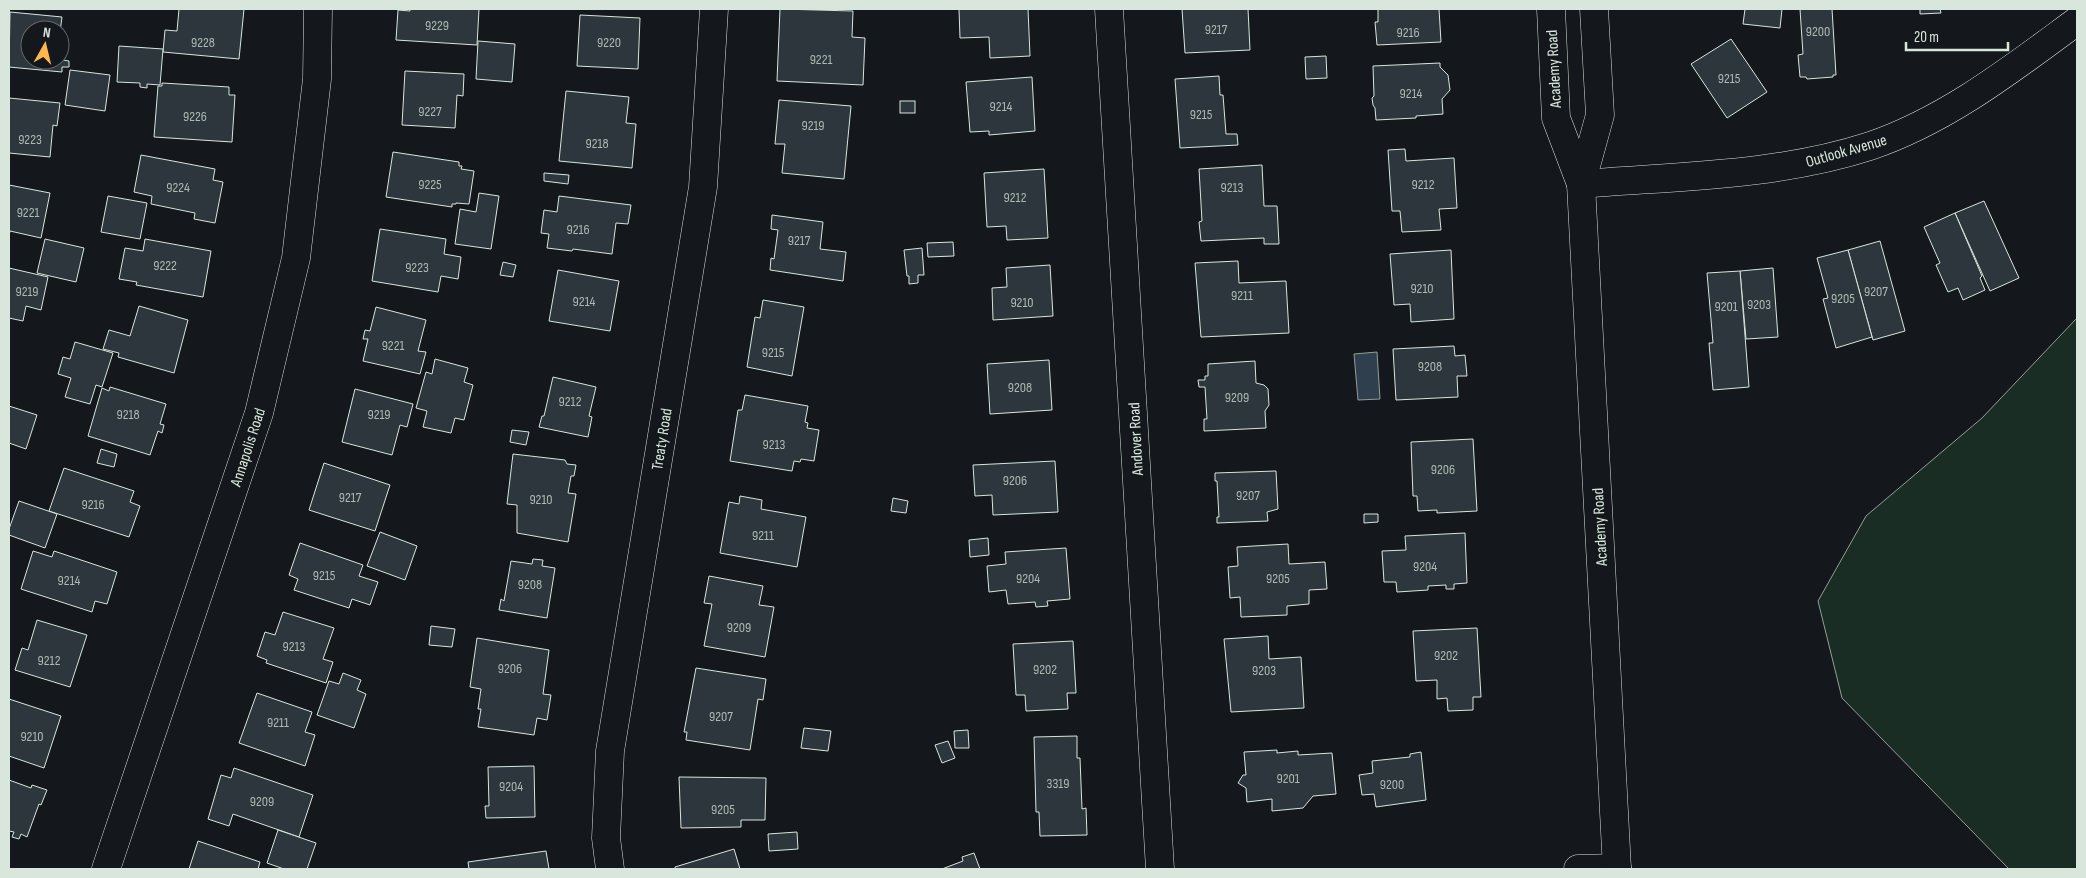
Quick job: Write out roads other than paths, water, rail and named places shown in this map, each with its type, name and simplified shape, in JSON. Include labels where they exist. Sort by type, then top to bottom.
[{"type":"street","name":"Annapolis Road","points":[[106,869],[261,404],[296,258],[317,79],[318,9]]},
{"type":"street","name":"Treaty Road","points":[[610,869],[606,838],[610,751],[704,187],[714,9]]},
{"type":"street","name":"Andover Road","points":[[1109,9],[1160,869]]},
{"type":"street","name":"Academy Road","points":[[1551,9],[1556,118],[1582,184]]},
{"type":"street","name":"Academy Road","points":[[1594,9],[1600,115],[1582,184],[1617,869]]},
{"type":"street","name":"Outlook Avenue","points":[[1582,184],[1765,169],[1819,160],[1872,145],[1944,112],[2004,75],[2077,21]]},
{"type":"street","points":[[1578,869],[1617,869]]},
{"type":"water","points":[[1377,352],[1380,399],[1358,400],[1354,354]]}]
